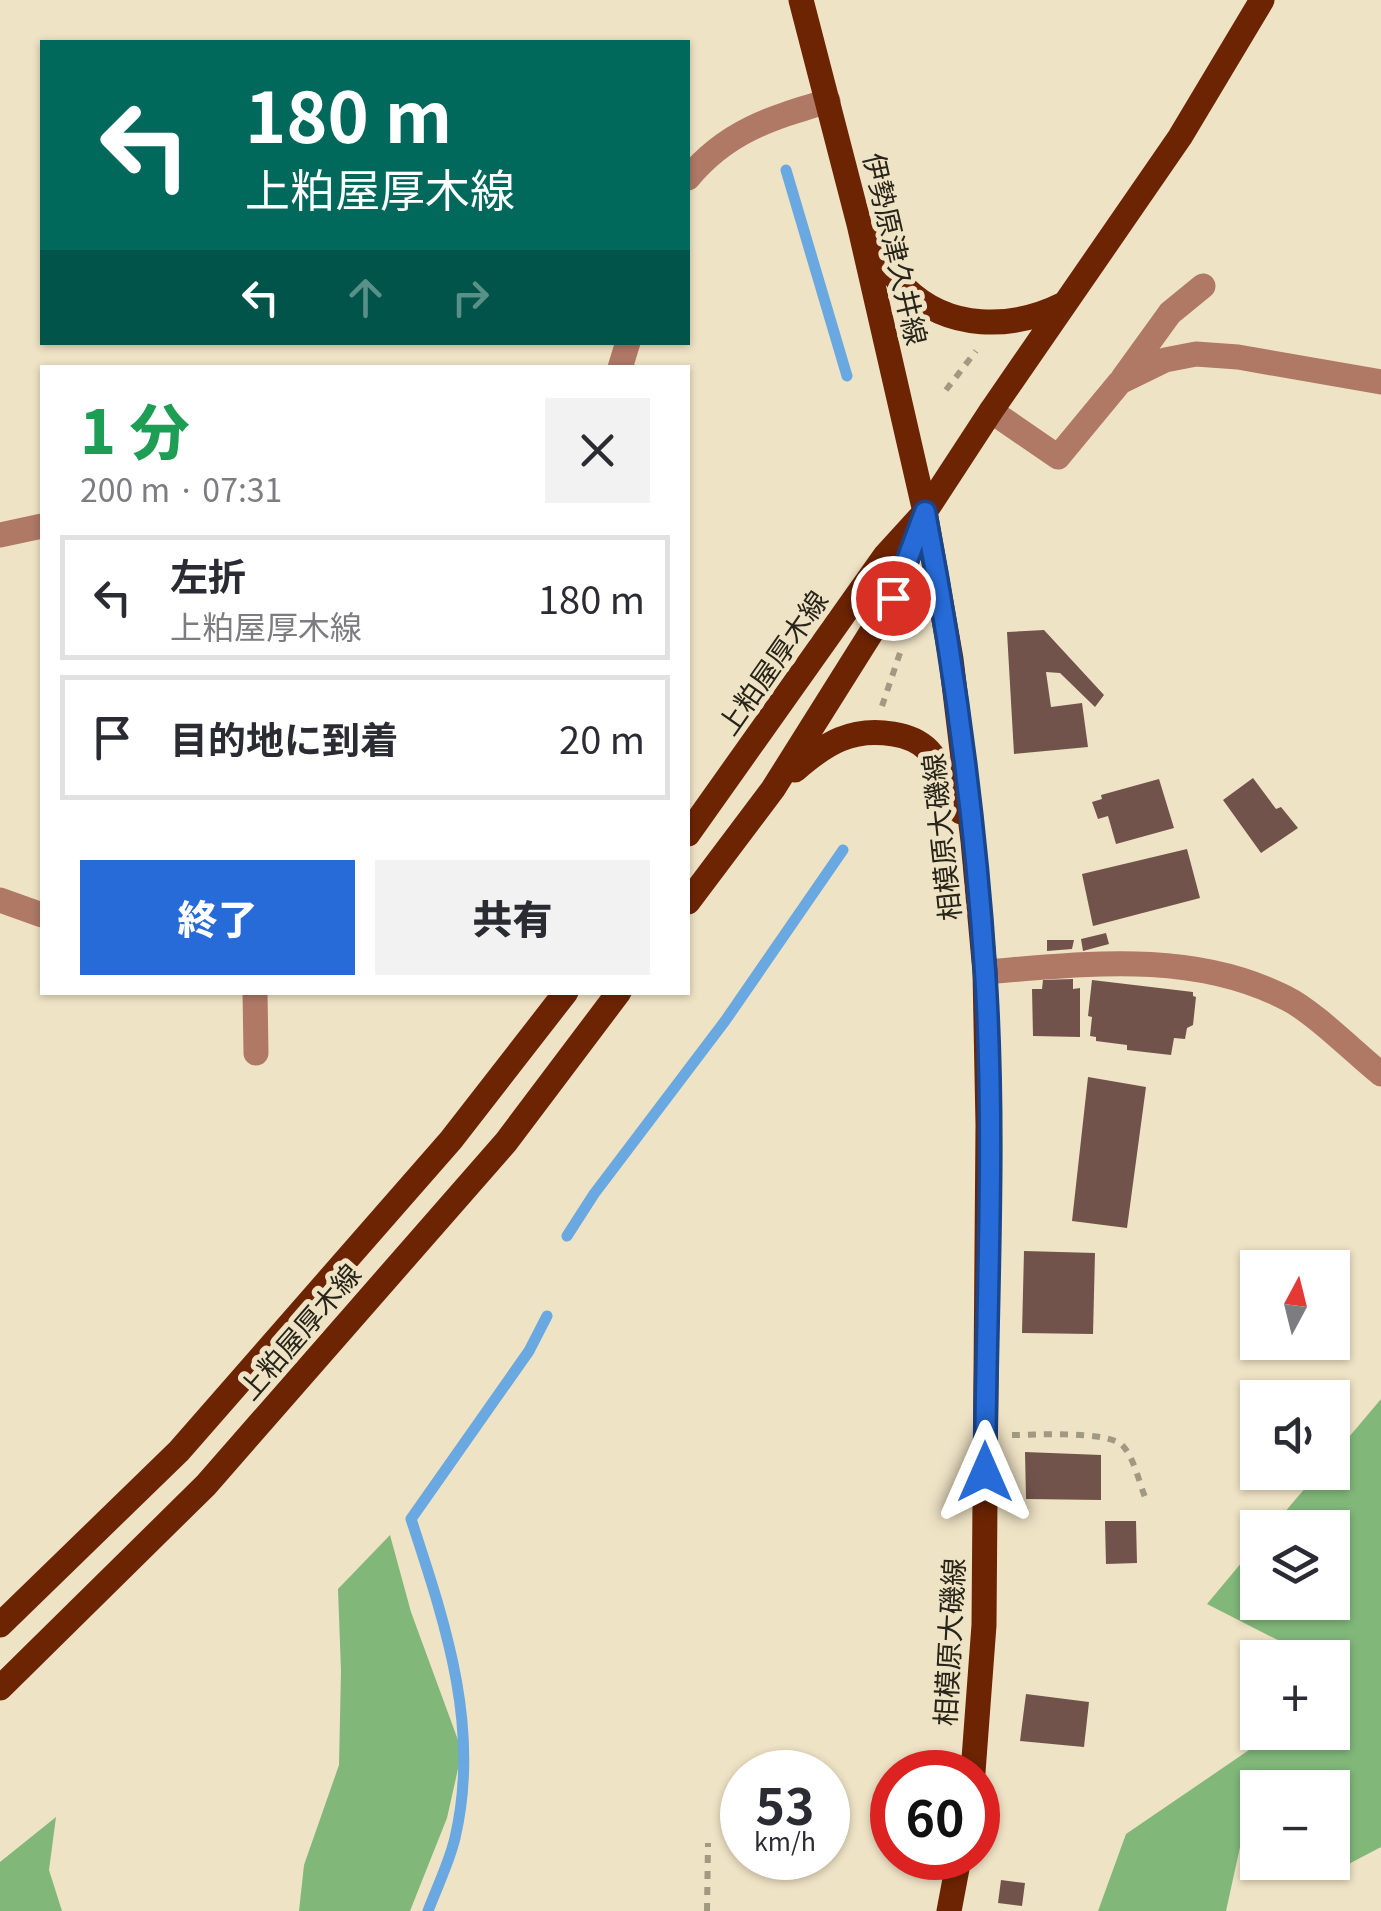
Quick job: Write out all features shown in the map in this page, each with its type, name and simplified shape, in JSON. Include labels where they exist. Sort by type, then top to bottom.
[{"type":"main road","name":"伊勢原津久井線","points":[[801,0],[859,224],[925,512]]},
{"type":"main road","points":[[690,899],[772,790],[893,598],[925,512],[990,411],[1180,138],[1262,0]]},
{"type":"main road","points":[[859,224],[904,287],[952,318],[1023,321],[1066,303]]},
{"type":"main road","name":"上粕屋厚木線","points":[[690,831],[886,556],[925,512]]},
{"type":"main road","name":"相模原大磯線","points":[[925,512],[948,641],[985,972],[988,1144],[984,1625],[975,1750]]},
{"type":"main road","points":[[772,790],[820,749],[848,734],[868,731],[906,736],[927,749],[945,774],[973,841]]},
{"type":"main road","name":"上粕屋厚木線","points":[[0,1626],[179,1451],[451,1140],[564,995]]},
{"type":"main road","name":"上粕屋厚木線","points":[[0,1688],[206,1484],[506,1142],[617,995]]},
{"type":"main road","points":[[950,1911],[955,1880]]},
{"type":"street","points":[[690,175],[707,154],[748,127],[828,101]]},
{"type":"street","points":[[990,411],[1058,457],[1170,313],[1203,286]]},
{"type":"street","points":[[1120,382],[1165,360],[1196,354],[1238,357],[1381,382]]},
{"type":"street","points":[[0,535],[40,526]]},
{"type":"street","points":[[0,900],[40,914]]},
{"type":"street","points":[[985,972],[1152,962],[1226,974],[1288,998],[1381,1074]]},
{"type":"street","points":[[254,995],[256,1052]]},
{"type":"path","points":[[946,390],[976,350]]},
{"type":"path","points":[[882,706],[902,646]]},
{"type":"path","points":[[1011,1435],[1117,1441],[1125,1448],[1145,1498]]},
{"type":"path","points":[[707,1911],[708,1843]]},
{"type":"green space","points":[[1381,1399],[1381,1847],[1350,1863],[1350,1770],[1240,1770],[1240,1847],[1226,1911],[1098,1911],[1126,1834],[1249,1750],[1350,1750],[1350,1640],[1278,1640],[1207,1604],[1240,1564],[1240,1620],[1350,1620],[1350,1510],[1286,1510],[1304,1490],[1350,1490],[1350,1436]]},
{"type":"green space","points":[[390,1535],[411,1612],[462,1751],[447,1818],[410,1911],[299,1911],[304,1865],[339,1765],[338,1589]]},
{"type":"green space","points":[[56,1817],[49,1870],[62,1911],[0,1911],[0,1862]]},
{"type":"building","points":[[1044,630],[1104,695],[1095,707],[1060,673],[1046,672],[1051,707],[1082,703],[1088,747],[1014,754],[1007,632]]},
{"type":"building","points":[[1253,778],[1276,809],[1281,807],[1298,828],[1261,853],[1223,800]]},
{"type":"building","points":[[1159,779],[1174,828],[1116,844],[1108,816],[1098,819],[1092,802],[1102,799],[1101,795]]},
{"type":"building","points":[[1187,849],[1200,898],[1093,926],[1082,874]]},
{"type":"building","points":[[1106,933],[1109,944],[1083,951],[1081,939]]},
{"type":"building","points":[[1047,940],[1074,940],[1072,949],[1047,951]]},
{"type":"building","points":[[1073,979],[1073,989],[1080,988],[1080,1037],[1033,1036],[1032,989],[1042,989],[1043,980]]},
{"type":"building","points":[[1092,980],[1193,992],[1193,1025],[1187,1028],[1185,1039],[1174,1038],[1171,1055],[1127,1050],[1127,1045],[1096,1041],[1096,1037],[1090,1036],[1092,1017],[1088,1016]]},
{"type":"building","points":[[1088,1077],[1146,1087],[1127,1228],[1072,1221]]},
{"type":"building","points":[[1024,1251],[1095,1253],[1093,1334],[1022,1333]]},
{"type":"building","points":[[1025,1452],[1101,1455],[1101,1500],[1026,1499]]},
{"type":"building","points":[[1105,1521],[1136,1521],[1137,1563],[1106,1564]]},
{"type":"building","points":[[1026,1694],[1089,1702],[1084,1747],[1020,1741]]},
{"type":"building","points":[[1001,1880],[1025,1883],[1022,1906],[998,1903]]},
{"type":"waterway","points":[[786,170],[847,376]]},
{"type":"waterway","points":[[567,1236],[594,1194],[725,1021],[843,850]]},
{"type":"waterway","points":[[428,1911],[455,1838],[464,1756],[456,1676],[411,1519],[529,1351],[547,1316]]},
{"type":"route","points":[[893,598],[925,512],[962,737],[985,972],[985,1472]]}]
